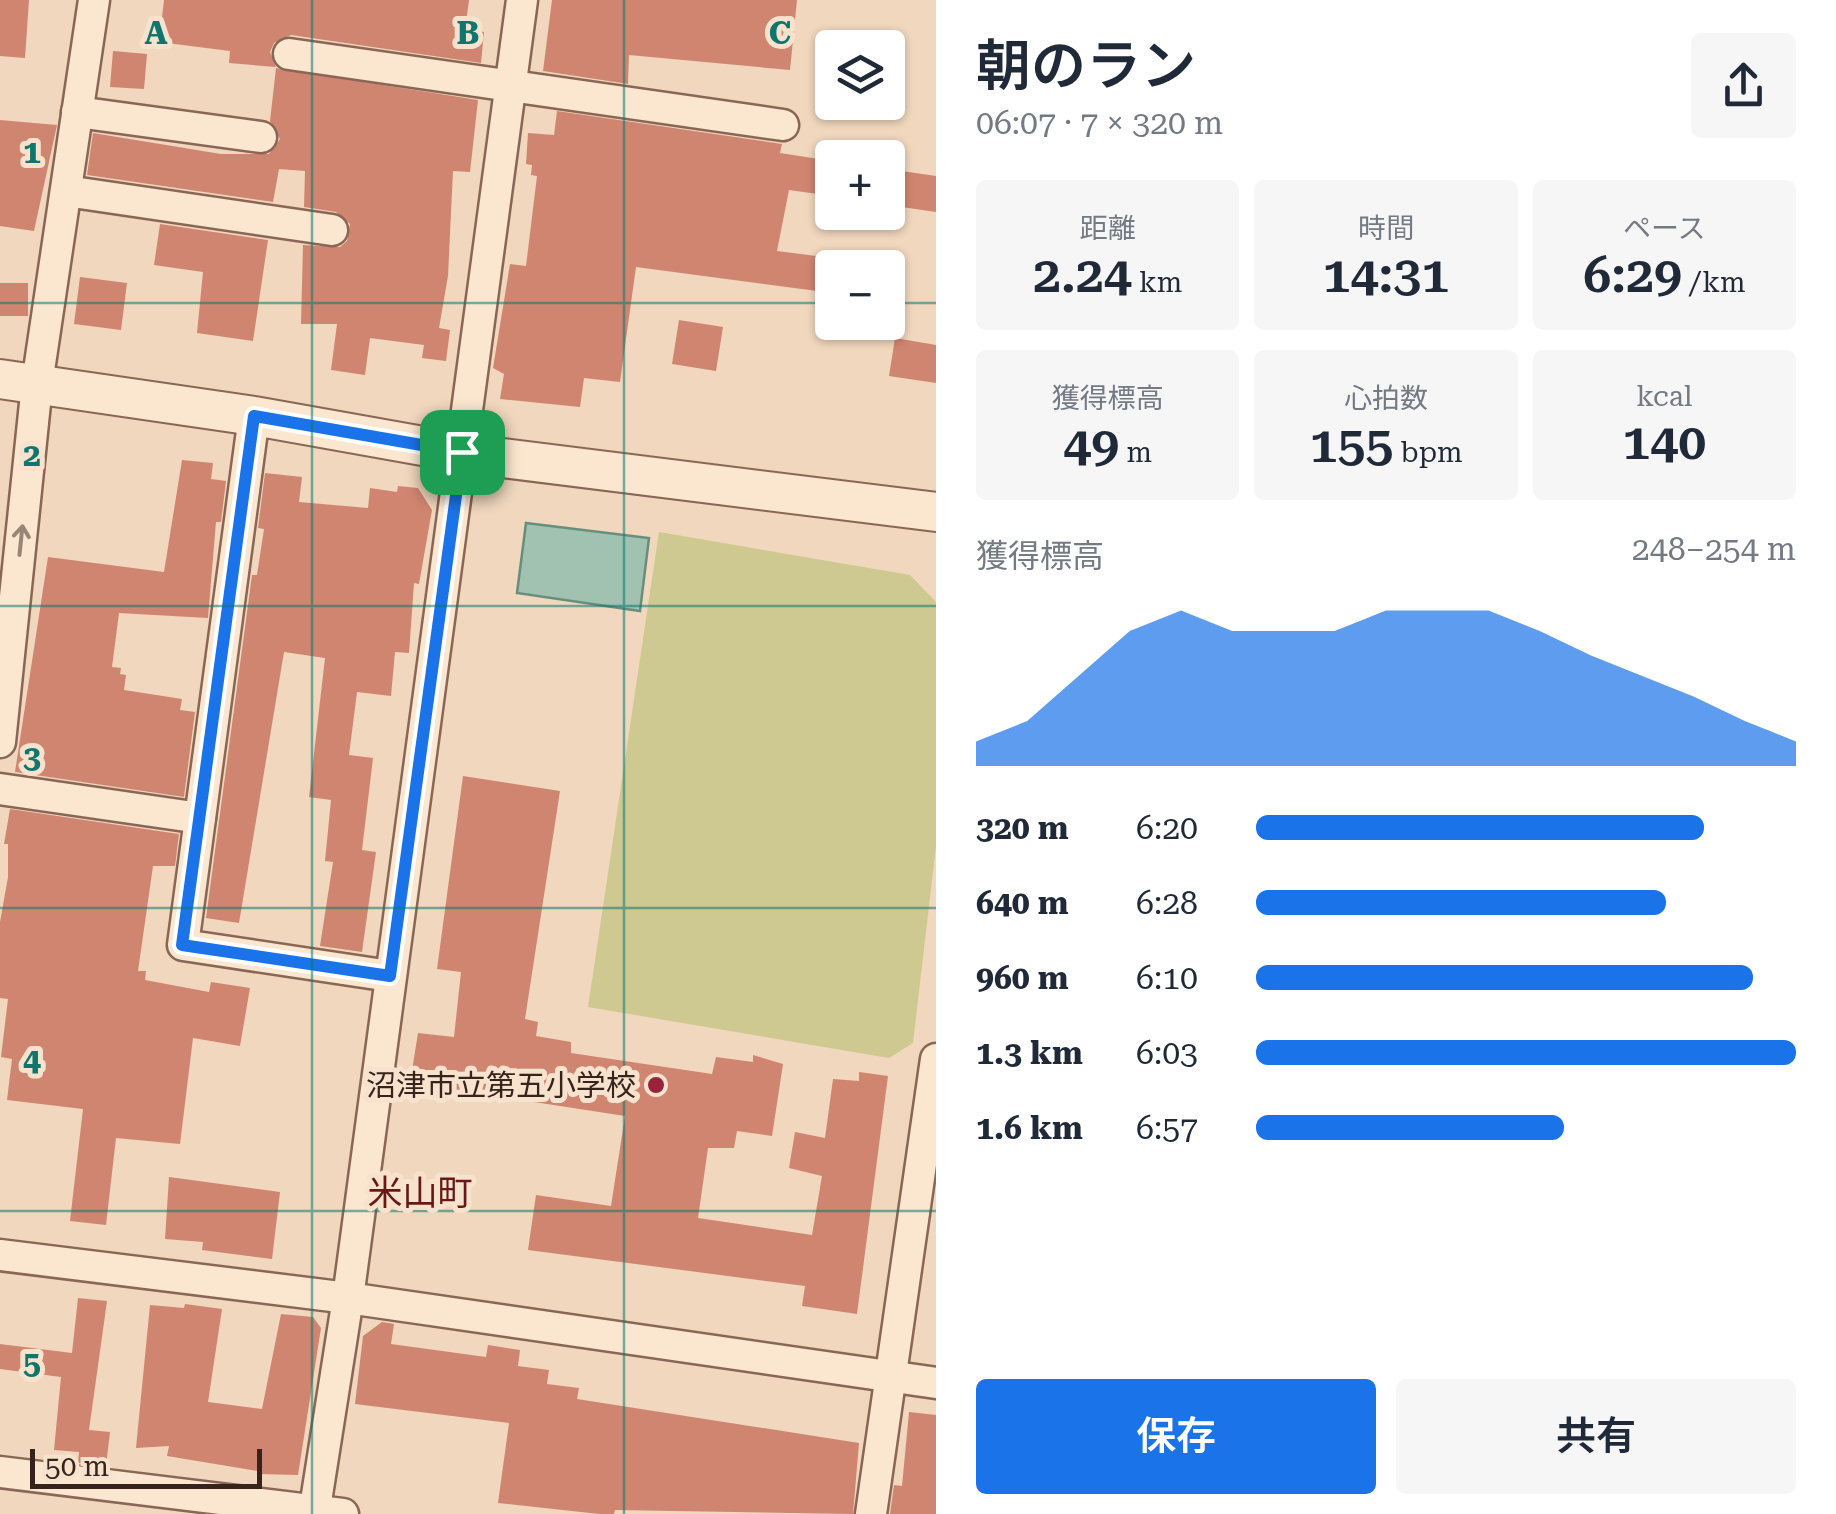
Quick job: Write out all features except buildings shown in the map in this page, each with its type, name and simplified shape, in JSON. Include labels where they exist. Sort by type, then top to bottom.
[{"type":"street","points":[[0,742],[18,382],[66,191],[94,0]]},
{"type":"street","points":[[0,1472],[324,1513],[390,976],[522,0]]},
{"type":"street","points":[[289,54],[782,125]]},
{"type":"street","points":[[77,112],[261,137]]},
{"type":"street","points":[[66,191],[332,230]]},
{"type":"street","points":[[18,382],[254,416],[462,452],[936,512]]},
{"type":"street","points":[[254,416],[182,945],[390,976]]},
{"type":"street","points":[[0,789],[200,818]]},
{"type":"street","points":[[871,1514],[936,1059]]},
{"type":"street","points":[[0,1255],[348,1298],[936,1383]]},
{"type":"shaded area","points":[[526,523],[649,538],[640,611],[517,593]]},
{"type":"shaded area","points":[[659,532],[910,575],[936,602],[936,846],[913,1043],[889,1058],[588,1007]]},
{"type":"place","name":"沼津市立第五小学校","points":[[656,1085]]},
{"type":"district","name":"米山町","points":[[420,1193]]},
{"type":"route","points":[[254,416],[462,452],[390,976],[182,945],[254,416]]}]
